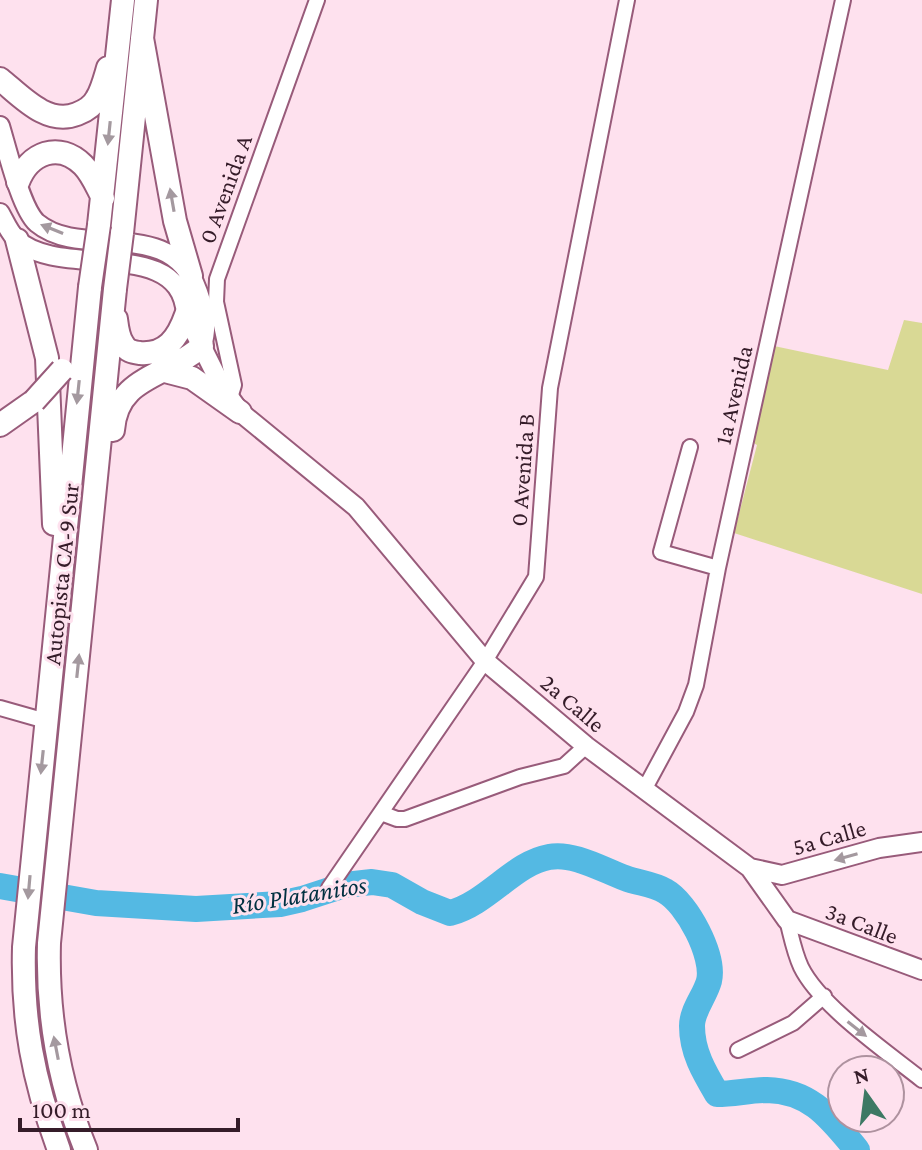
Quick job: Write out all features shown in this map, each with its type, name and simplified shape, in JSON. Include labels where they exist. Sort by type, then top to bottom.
[{"type":"highway","name":"Autopista CA-9 Sur","points":[[59,1150],[33,1070],[26,1030],[24,947],[86,319],[103,198],[123,0]]},
{"type":"highway","name":"Autopista CA-9 Sur","points":[[86,1150],[73,1118],[53,1030],[48,983],[49,943],[146,0]]},
{"type":"highway","points":[[0,79],[35,108],[56,117],[70,117],[86,110],[97,99],[119,37]]},
{"type":"highway","points":[[142,38],[175,221],[191,276]]},
{"type":"highway","points":[[18,182],[31,160],[46,153],[59,153],[83,165],[103,198]]},
{"type":"highway","points":[[17,240],[47,358],[57,615]]},
{"type":"highway","points":[[114,296],[119,334],[123,345],[132,352],[157,352],[171,344],[186,315]]},
{"type":"highway","points":[[0,425],[34,401],[62,370],[76,346],[86,319]]},
{"type":"highway","points":[[95,504],[110,468],[114,415],[119,401],[141,381],[165,371],[202,346]]},
{"type":"highway","points":[[165,371],[192,378],[235,405]]},
{"type":"main road","points":[[0,126],[26,209],[37,223],[73,237],[150,246],[172,255],[191,276]]},
{"type":"main road","points":[[0,213],[17,240]]},
{"type":"main road","name":"2a Calle","points":[[17,240],[34,251],[56,259],[110,262],[153,269],[173,281],[181,294],[186,315],[235,405],[356,507],[485,661],[586,746],[750,868],[787,920]]},
{"type":"main road","name":"2a Calle","points":[[191,276],[206,318],[202,346]]},
{"type":"main road","name":"5a Calle","points":[[750,868],[782,875],[879,848],[922,842]]},
{"type":"main road","points":[[775,902],[774,893],[782,875]]},
{"type":"main road","name":"3a Calle","points":[[787,920],[922,970]]},
{"type":"street","name":"0 Avenida A","points":[[235,405],[234,385],[216,302],[217,279],[317,0]]},
{"type":"street","name":"0 Avenida B","points":[[329,888],[485,661],[536,577],[550,388],[627,0]]},
{"type":"street","name":"1a Avenida","points":[[644,790],[686,712],[696,685],[718,568],[843,0]]},
{"type":"street","points":[[690,447],[661,552],[718,568]]},
{"type":"street","points":[[0,708],[46,721]]},
{"type":"street","points":[[381,813],[405,819],[520,777],[564,766],[586,746]]},
{"type":"street","name":"2a Calle","points":[[787,920],[801,968],[824,996],[844,1019],[922,1080]]},
{"type":"street","points":[[738,1050],[793,1023],[824,996]]},
{"type":"green space","points":[[904,320],[922,323],[922,594],[734,533],[757,445],[752,442],[774,346],[888,370]]},
{"type":"waterway","name":"Río Platanitos","points":[[0,886],[96,903],[196,909],[280,904],[345,885],[372,882],[392,885],[450,913],[477,901],[536,861],[558,856],[578,859],[665,891],[682,907],[698,931],[710,970],[707,987],[693,1020],[694,1044],[717,1094],[767,1090],[796,1095],[819,1109],[857,1150]]}]
